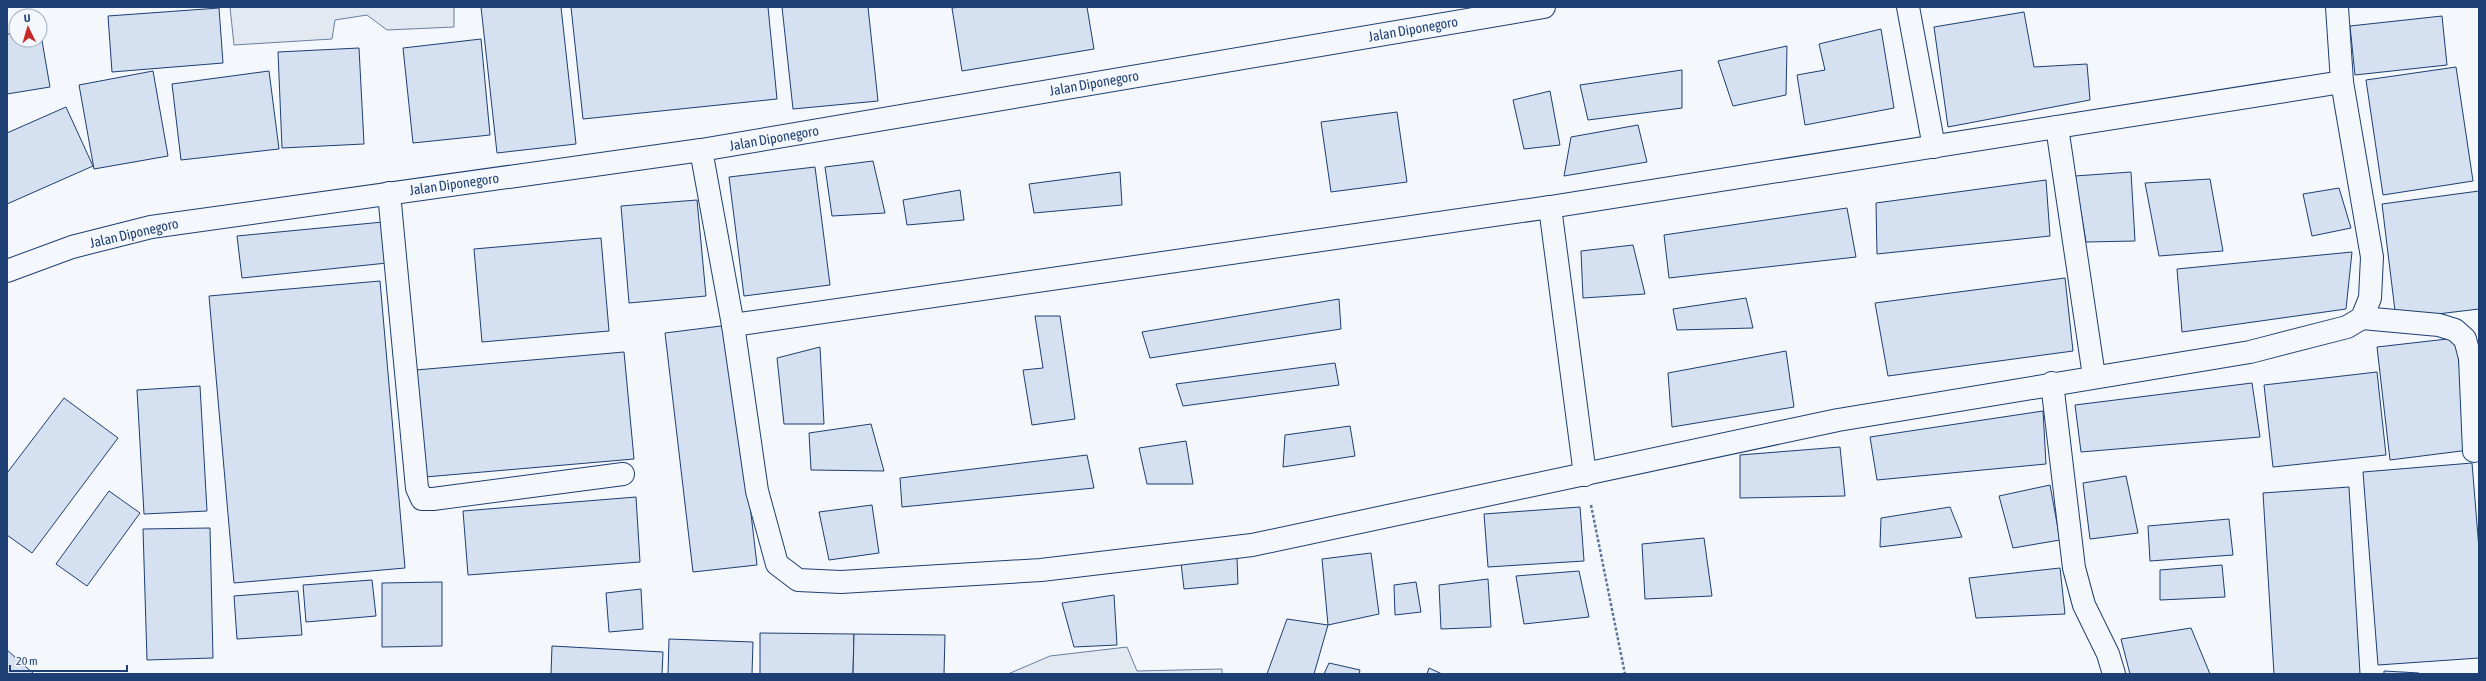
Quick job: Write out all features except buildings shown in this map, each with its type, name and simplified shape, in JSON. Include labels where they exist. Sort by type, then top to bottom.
[{"type":"street","name":"Jalan Diponegoro","points":[[7,271],[72,247],[151,227],[702,150],[1544,7]]},
{"type":"street","points":[[1908,7],[1934,147]]},
{"type":"street","points":[[2337,7],[2342,82],[2372,257],[2370,298],[2362,318]]},
{"type":"street","points":[[732,325],[1550,207],[2342,82]]},
{"type":"street","points":[[2057,128],[2094,376]]},
{"type":"street","points":[[702,150],[732,325],[757,491],[777,564],[798,580],[841,582],[1041,570],[1252,546],[1838,420],[2094,376],[2250,352],[2347,327],[2362,318],[2439,325],[2455,330],[2465,339],[2470,358],[2474,451]]},
{"type":"street","points":[[389,193],[417,488],[422,499],[433,500],[623,474]]},
{"type":"street","points":[[1550,207],[1585,475]]},
{"type":"street","points":[[2052,383],[2074,568],[2084,605],[2106,648],[2114,674]]},
{"type":"path","points":[[1585,475],[1625,674]]},
{"type":"shaded area","points":[[230,7],[454,7],[454,27],[387,30],[367,15],[335,20],[332,39],[234,45]]},
{"type":"shaded area","points":[[1127,647],[1137,671],[1222,669],[1222,674],[1008,674],[1050,656]]}]
